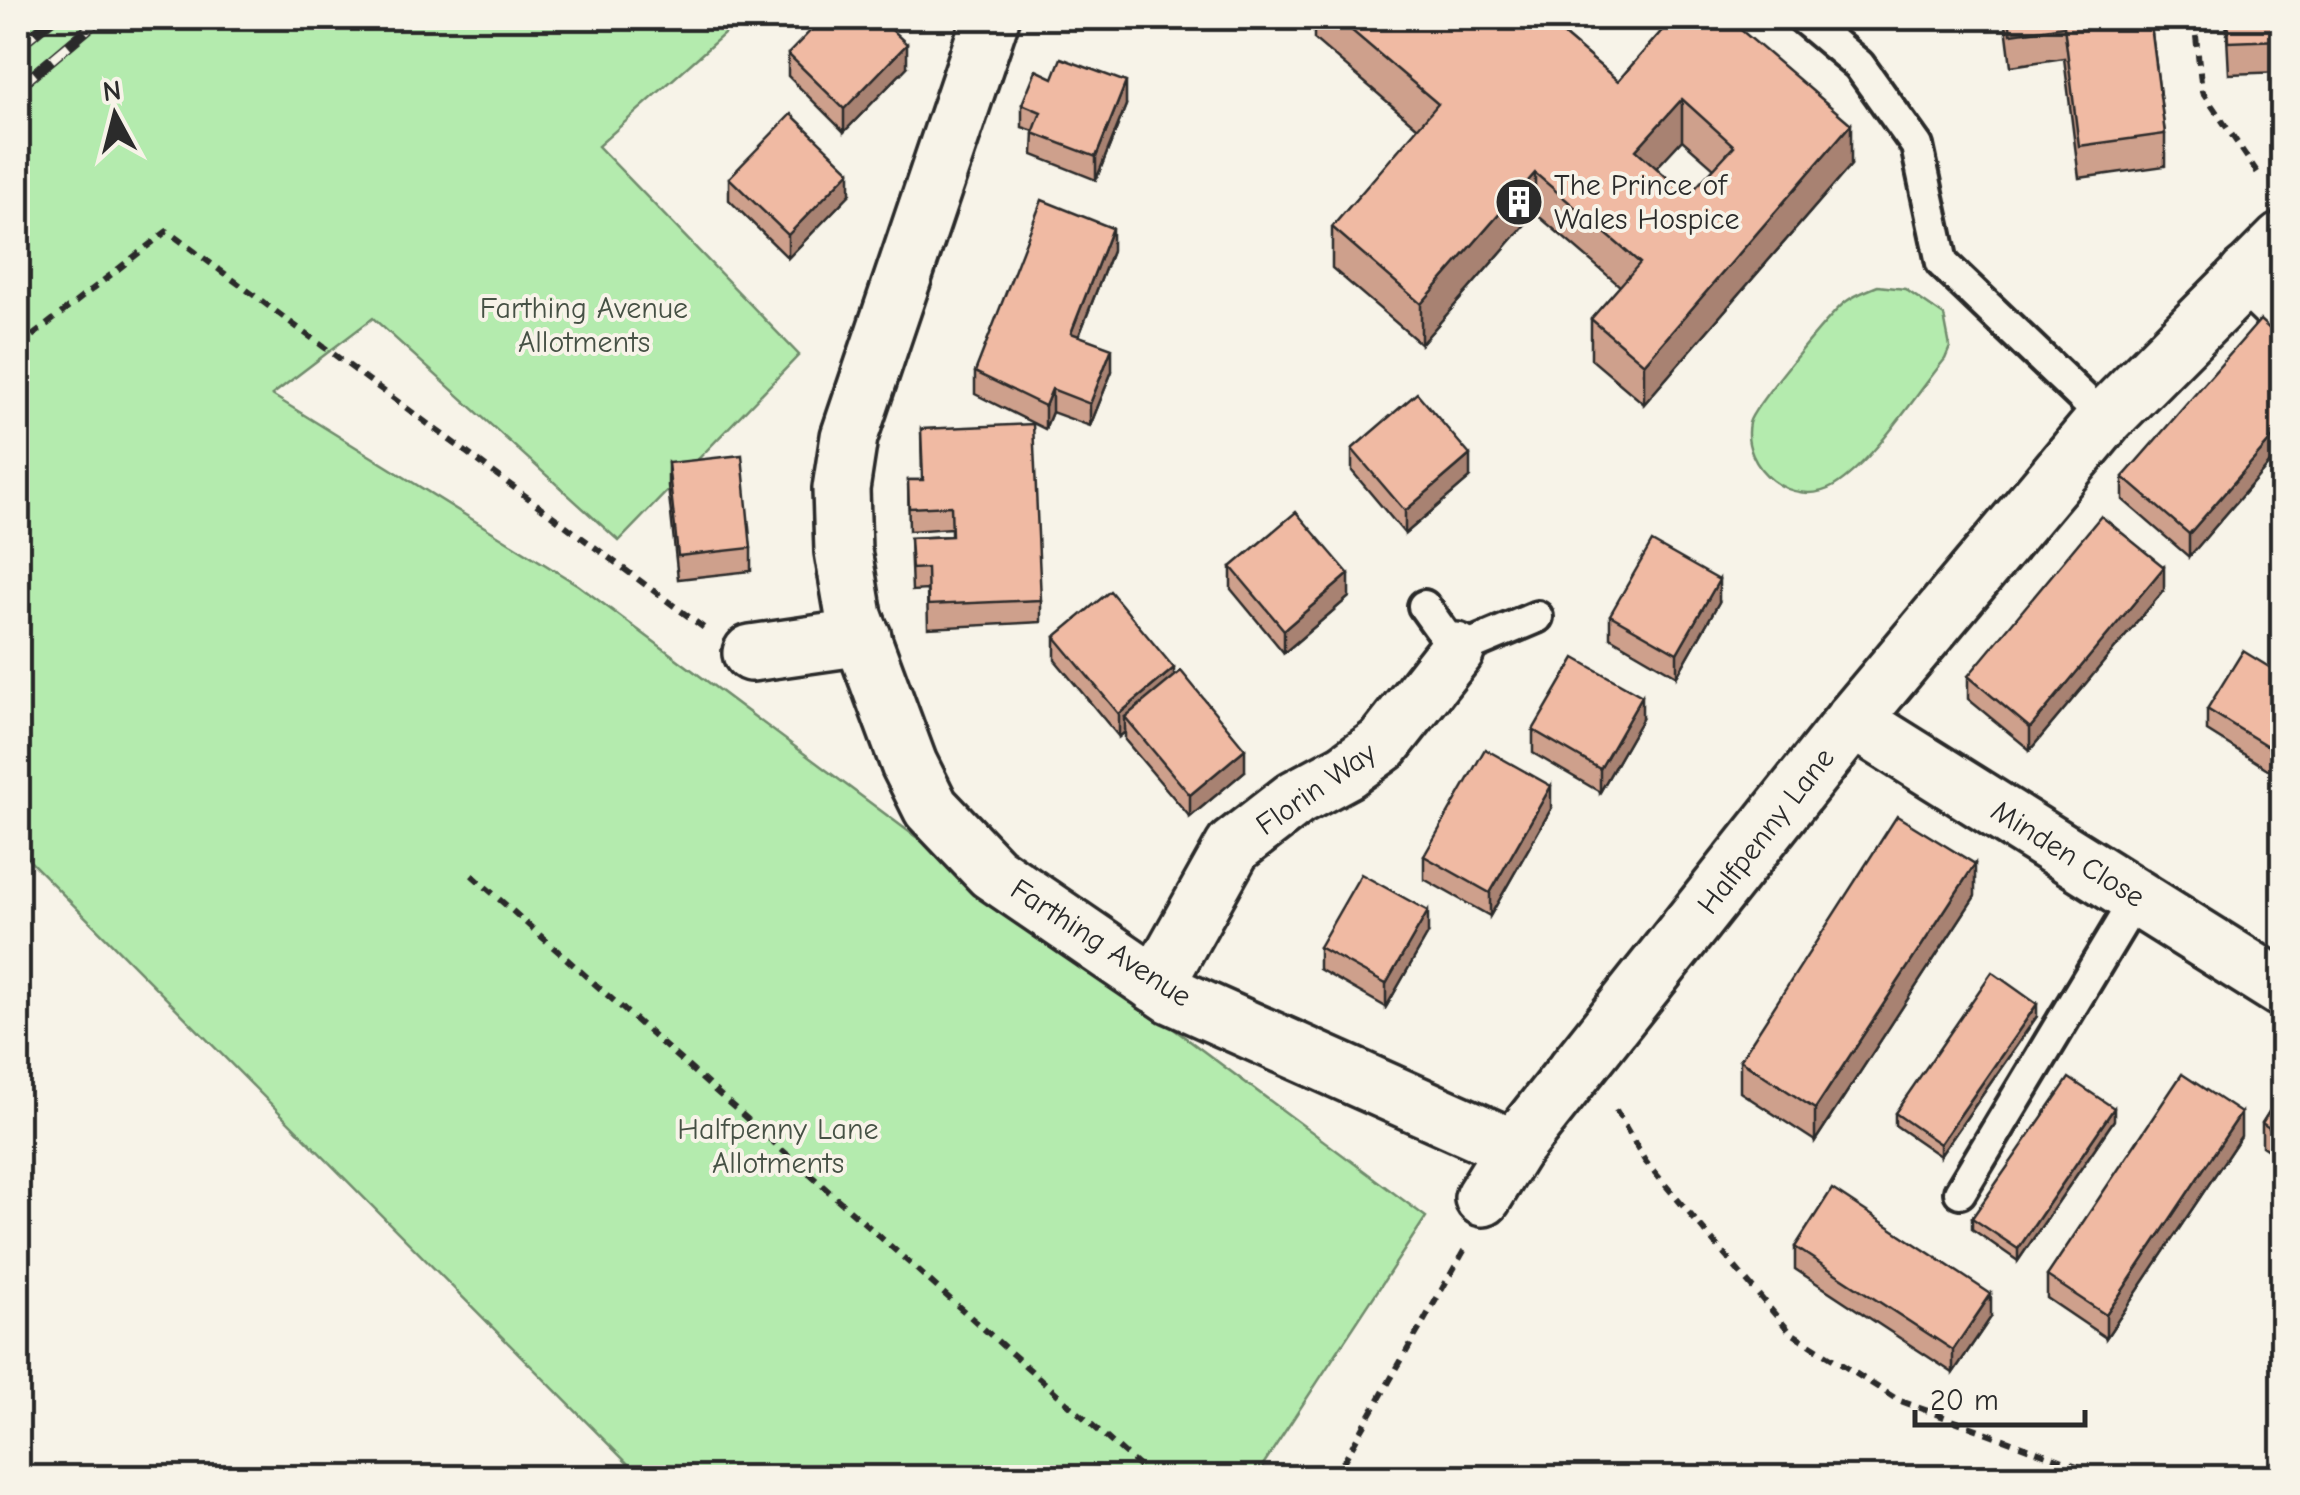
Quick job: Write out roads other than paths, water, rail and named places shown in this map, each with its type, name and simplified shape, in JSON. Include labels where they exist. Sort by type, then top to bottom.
[{"type":"street","name":"Farthing Avenue","points":[[991,18],[850,436],[841,489],[842,551],[863,636],[910,764],[931,808],[992,872],[1156,984],[1514,1148]]},
{"type":"street","name":"Halfpenny Lane","points":[[1484,1198],[1514,1148],[1853,720],[2105,419],[2270,275]]},
{"type":"street","points":[[751,653],[863,636]]},
{"type":"street","name":"Florin Way","points":[[1156,984],[1233,847],[1296,798],[1346,771],[1383,744],[1456,651]]},
{"type":"street","name":"Minden Close","points":[[1853,720],[2282,989]]},
{"type":"lane","points":[[1803,18],[1858,65],[1917,146],[1942,263],[2105,419]]},
{"type":"lane","points":[[1424,606],[1456,651]]},
{"type":"lane","name":"Florin Way","points":[[1456,651],[1537,617]]},
{"type":"lane","points":[[1960,1192],[2137,896]]},
{"type":"railway","points":[[18,47],[53,18]]},
{"type":"railway","points":[[18,88],[101,18]]},
{"type":"place","name":"The Prince of Wales Hospice","points":[[1519,202]]},
{"type":"park label","name":"Farthing Avenue Allotments","points":[[584,325]]},
{"type":"park label","name":"Halfpenny Lane Allotments","points":[[778,1146]]}]
